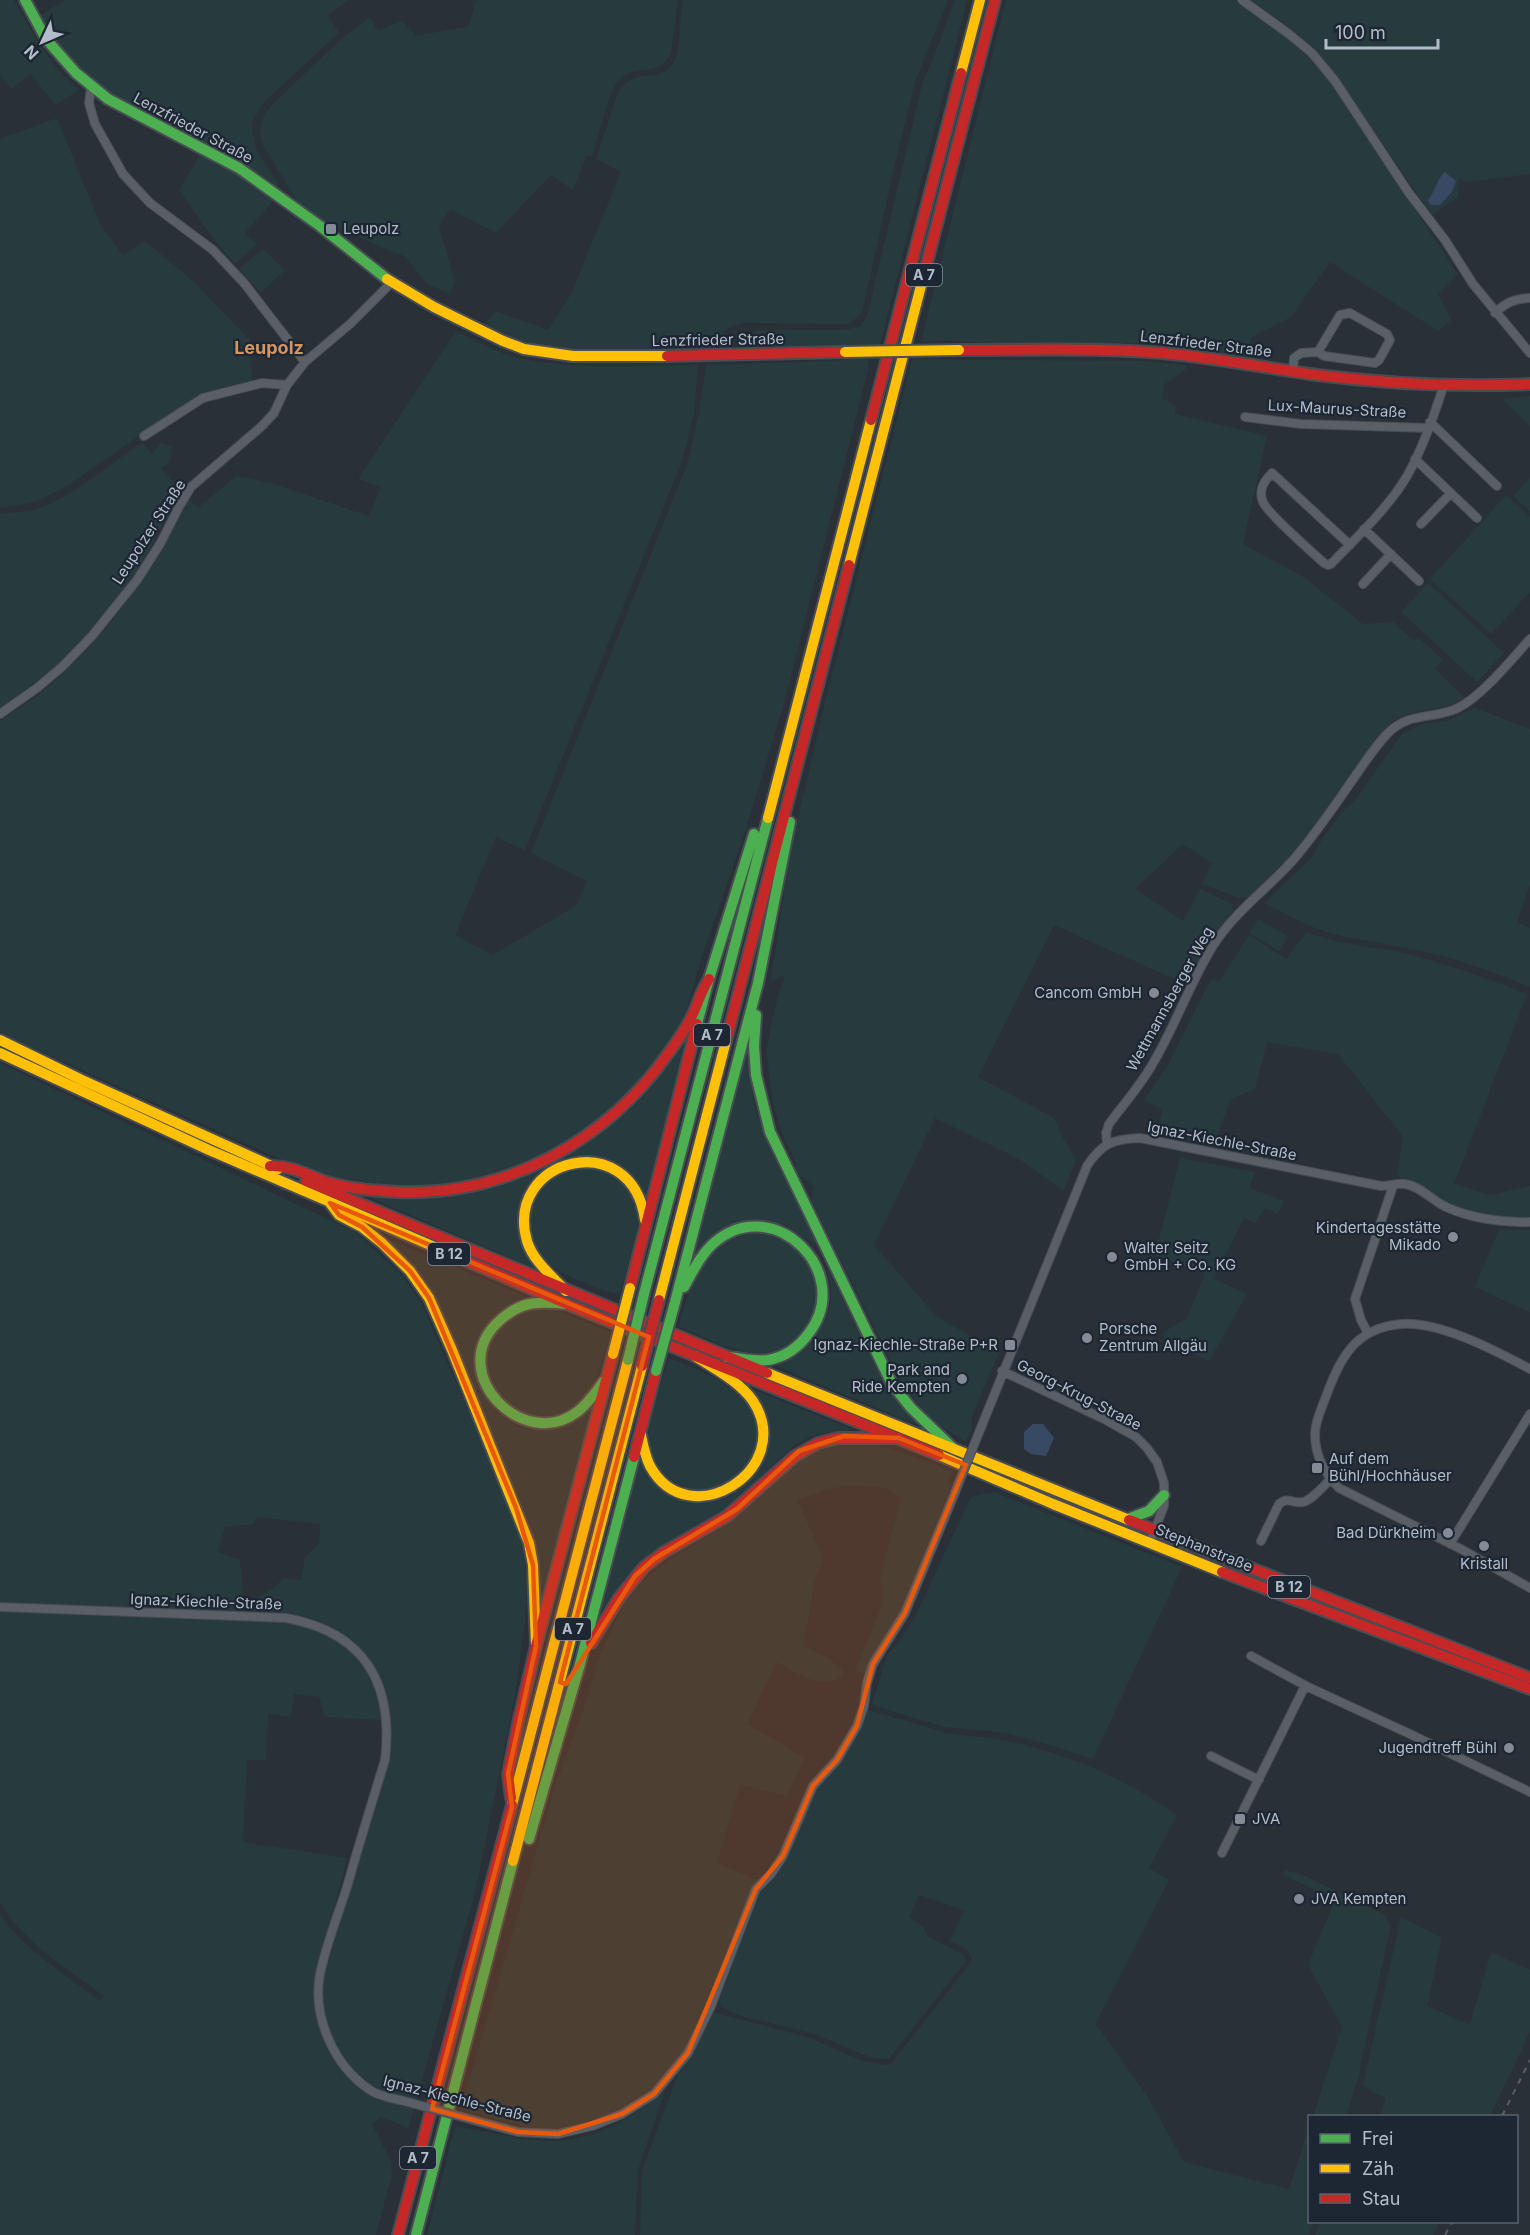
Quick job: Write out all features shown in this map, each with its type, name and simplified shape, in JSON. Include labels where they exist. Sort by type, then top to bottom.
[{"type":"main road","name":"Lenzfrieder Straße","points":[[25,0],[46,39],[76,73],[108,99],[239,168],[320,226],[391,283],[503,341],[534,351],[573,356],[608,357],[960,350],[1143,351],[1194,356],[1333,377],[1444,385],[1530,384]]},
{"type":"main road","name":"A 7","points":[[398,2235],[512,1807],[980,0]]},
{"type":"main road","name":"A 7","points":[[416,2235],[995,0]]},
{"type":"main road","points":[[567,1304],[538,1302],[525,1304],[497,1320],[488,1330],[478,1363],[483,1382],[492,1397],[504,1410],[521,1420],[537,1424],[555,1422],[573,1415],[607,1377],[709,980],[763,807],[779,776]]},
{"type":"main road","points":[[506,1893],[518,1873],[551,1771],[583,1656],[758,983],[792,814],[789,794]]},
{"type":"main road","points":[[270,1166],[282,1164],[333,1183],[402,1192],[439,1191],[475,1186],[539,1164],[590,1134],[641,1089],[669,1052],[692,1014],[700,991],[709,980]]},
{"type":"main road","points":[[758,983],[760,995],[754,1053],[759,1100],[770,1132],[892,1384],[911,1408],[954,1449]]},
{"type":"main road","name":"B 12","points":[[0,1040],[270,1166],[566,1291],[954,1449]]},
{"type":"main road","name":"B 12","points":[[0,1053],[330,1203],[567,1304],[899,1438]]},
{"type":"main road","points":[[566,1291],[538,1259],[528,1242],[525,1225],[525,1208],[531,1195],[540,1182],[554,1170],[572,1162],[592,1162],[610,1166],[627,1176],[644,1206],[643,1237]]},
{"type":"main road","name":"A 7","points":[[330,1203],[339,1215],[362,1227],[382,1243],[410,1271],[429,1298],[457,1360],[529,1543],[533,1564],[536,1646]]},
{"type":"main road","points":[[674,1306],[698,1262],[723,1236],[737,1230],[754,1227],[772,1228],[789,1234],[806,1248],[818,1266],[824,1282],[824,1302],[819,1321],[809,1337],[794,1350],[776,1358],[757,1360],[727,1357]]},
{"type":"main road","points":[[640,1432],[649,1463],[655,1474],[665,1484],[680,1493],[695,1497],[712,1496],[738,1485],[750,1473],[763,1445],[763,1427],[757,1408],[745,1392],[695,1356]]},
{"type":"main road","name":"A 7","points":[[512,1807],[508,1774],[536,1646],[607,1377]]},
{"type":"main road","points":[[583,1656],[635,1576],[654,1559],[716,1524],[737,1509],[776,1470],[799,1451],[820,1442],[844,1436],[887,1441],[899,1438]]},
{"type":"main road","name":"Stephanstraße","points":[[899,1438],[1053,1504],[1284,1597],[1423,1644],[1530,1689]]},
{"type":"main road","name":"Stephanstraße","points":[[954,1449],[1155,1530],[1423,1644]]},
{"type":"main road","points":[[1128,1519],[1140,1517],[1151,1511],[1164,1495]]},
{"type":"main road","name":"Stephanstraße","points":[[1439,1650],[1530,1678]]},
{"type":"street","points":[[1242,0],[1312,53],[1335,81],[1409,193],[1496,313],[1530,353]]},
{"type":"street","points":[[91,87],[89,103],[95,124],[123,174],[150,203],[213,250],[244,283],[305,362]]},
{"type":"street","name":"Leupolzer Straße","points":[[0,714],[38,688],[92,636],[137,580],[192,487],[262,426],[274,413],[287,385],[305,362],[351,324],[391,283]]},
{"type":"street","points":[[1496,313],[1504,304],[1512,300],[1530,298]]},
{"type":"street","points":[[1293,370],[1294,358],[1301,353],[1318,352],[1323,356],[1375,363],[1390,340],[1387,334],[1350,313],[1340,315],[1318,352]]},
{"type":"street","points":[[144,436],[203,398],[262,383],[287,385]]},
{"type":"street","points":[[1350,545],[1272,473],[1262,486],[1263,504],[1324,562],[1331,564],[1350,545],[1364,529],[1407,477],[1444,385]]},
{"type":"street","name":"Lux-Maurus-Straße","points":[[1245,417],[1301,424],[1429,425]]},
{"type":"street","points":[[1429,425],[1497,486]]},
{"type":"street","points":[[1415,459],[1477,518]]},
{"type":"street","points":[[1421,524],[1451,493]]},
{"type":"street","points":[[1364,529],[1419,581]]},
{"type":"street","points":[[1363,584],[1391,554]]},
{"type":"street","name":"Wettmannsberger Weg","points":[[1107,1144],[1106,1133],[1109,1124],[1151,1067],[1207,955],[1217,940],[1241,909],[1293,860],[1327,818],[1380,742],[1393,728],[1403,722],[1414,717],[1452,710],[1474,698],[1530,639]]},
{"type":"street","name":"Ignaz-Kiechle-Straße","points":[[1107,1144],[1117,1140],[1140,1138],[1370,1184],[1409,1185],[1446,1207],[1463,1214],[1509,1222],[1530,1222]]},
{"type":"street","points":[[1002,1371],[1024,1324],[1087,1166],[1097,1151],[1107,1144]]},
{"type":"street","points":[[1368,1333],[1360,1320],[1355,1299],[1393,1186]]},
{"type":"street","points":[[1530,1369],[1504,1355],[1434,1326],[1400,1324],[1383,1327],[1368,1333],[1357,1341],[1343,1358],[1318,1418],[1315,1433],[1322,1465],[1330,1479],[1348,1494],[1450,1544],[1530,1588]]},
{"type":"street","name":"Ignaz-Kiechle-Straße","points":[[0,1607],[286,1618],[321,1626],[340,1637],[363,1659],[375,1678],[386,1713],[387,1737],[385,1760],[320,1975],[321,2017],[337,2054],[357,2078],[380,2095],[518,2132],[558,2134],[592,2126],[622,2114],[654,2094],[688,2054],[711,2006],[756,1889],[771,1874],[783,1856],[813,1786],[837,1760],[857,1726],[873,1664],[904,1613],[954,1495],[1002,1371]]},
{"type":"street","name":"Georg-Krug-Straße","points":[[1002,1371],[1104,1419],[1136,1437],[1157,1462],[1164,1483],[1164,1506],[1150,1542]]},
{"type":"street","points":[[1450,1544],[1530,1414]]},
{"type":"street","points":[[1262,1541],[1283,1500],[1289,1499],[1300,1503],[1305,1501],[1330,1479]]},
{"type":"street","points":[[1251,1656],[1305,1686],[1530,1792]]},
{"type":"street","points":[[1222,1853],[1305,1686]]},
{"type":"street","points":[[1211,1756],[1259,1780]]},
{"type":"highlighted area","points":[[330,1203],[649,1337],[560,1682],[566,1684],[635,1576],[654,1559],[737,1509],[799,1451],[844,1436],[899,1438],[966,1465],[905,1613],[873,1664],[857,1726],[837,1760],[813,1786],[783,1856],[756,1889],[688,2053],[654,2094],[622,2114],[558,2134],[518,2132],[432,2109],[512,1807],[508,1774],[536,1646],[533,1565],[516,1508],[429,1298],[410,1271],[362,1227],[339,1215]]},
{"type":"green space","points":[[0,0],[14,0],[50,59],[79,90],[55,105],[31,74],[11,89],[0,75]]},
{"type":"green space","points":[[65,0],[349,0],[328,15],[339,33],[265,101],[254,118],[252,129],[256,149],[277,181],[278,185],[275,186],[241,163],[111,95],[91,78],[64,51],[41,20],[41,15]]},
{"type":"green space","points":[[476,0],[678,0],[671,53],[660,66],[626,74],[620,79],[607,104],[592,157],[587,155],[573,190],[551,175],[496,233],[450,209],[439,227],[455,282],[450,294],[427,284],[406,257],[341,230],[301,207],[264,147],[260,130],[264,115],[271,106],[342,38],[370,17],[378,31],[402,21],[416,36],[469,26]]},
{"type":"green space","points":[[683,0],[948,0],[916,79],[862,313],[850,323],[843,324],[743,323],[724,331],[715,347],[702,350],[619,352],[563,349],[510,337],[484,326],[495,311],[548,330],[571,294],[621,172],[596,159],[617,95],[630,80],[659,74],[672,65],[678,51]]},
{"type":"green space","points":[[955,0],[967,0],[880,345],[753,347],[747,340],[756,330],[845,330],[860,326],[867,316],[923,81]]},
{"type":"green space","points":[[1006,0],[1235,0],[1287,37],[1309,56],[1331,84],[1458,274],[1438,294],[1451,320],[1438,331],[1330,262],[1291,317],[1252,337],[1246,357],[1142,343],[995,344],[948,340],[921,342]]},
{"type":"green space","points":[[1252,0],[1530,0],[1530,174],[1466,182],[1459,178],[1458,197],[1432,215],[1316,49]]},
{"type":"green space","points":[[57,118],[100,224],[123,255],[145,241],[192,280],[250,340],[252,380],[204,393],[174,411],[70,484],[46,497],[31,503],[0,508],[0,139]]},
{"type":"green space","points":[[201,153],[275,199],[245,233],[257,244],[235,264],[213,238],[179,190]]},
{"type":"green space","points":[[263,249],[285,270],[261,293],[239,269]]},
{"type":"green space","points":[[456,331],[500,352],[537,361],[582,366],[697,365],[698,368],[694,413],[682,461],[525,850],[496,837],[455,935],[493,955],[577,905],[587,881],[531,853],[688,462],[706,367],[708,365],[835,361],[861,356],[868,360],[868,370],[784,704],[686,1012],[665,1050],[637,1085],[587,1130],[537,1159],[473,1181],[439,1186],[402,1187],[333,1177],[280,1159],[0,1031],[0,720],[27,703],[53,682],[101,634],[142,579],[175,522],[165,520],[134,579],[89,634],[60,663],[0,709],[0,514],[32,510],[51,504],[78,488],[142,442],[152,454],[160,443],[172,447],[170,461],[161,469],[198,508],[236,476],[271,483],[369,516],[381,487],[358,479]]},
{"type":"green space","points":[[912,359],[1142,361],[1187,365],[1186,369],[1164,385],[1163,398],[1176,406],[1175,414],[1267,436],[1243,544],[1305,578],[1363,624],[1393,622],[1414,641],[1419,638],[1443,660],[1435,669],[1465,698],[1447,706],[1408,714],[1390,723],[1291,857],[1248,897],[1239,898],[1202,884],[1212,863],[1183,844],[1135,889],[1183,921],[1200,889],[1231,903],[1233,911],[1204,954],[1190,986],[1054,925],[978,1077],[1054,1118],[1076,1160],[1064,1191],[1019,1159],[935,1118],[874,1245],[937,1317],[999,1352],[971,1419],[972,1428],[966,1442],[927,1414],[898,1375],[811,1200],[814,1187],[797,1172],[773,1103],[766,1051],[775,1007],[785,975],[771,981],[789,856]]},
{"type":"green space","points":[[1530,396],[1530,426],[1502,399]]},
{"type":"green space","points":[[1530,478],[1530,511],[1513,496]]},
{"type":"green space","points":[[1506,495],[1530,517],[1530,592],[1491,634],[1430,579]]},
{"type":"green space","points":[[1428,583],[1504,653],[1477,682],[1401,612]]},
{"type":"green space","points":[[1475,708],[1530,729],[1530,885],[1517,922],[1530,928],[1530,987],[1442,956],[1327,932],[1264,903],[1311,858],[1323,838],[1344,810],[1355,800],[1402,734],[1422,724],[1447,721]]},
{"type":"green space","points":[[1258,919],[1288,936],[1279,951],[1249,933]]},
{"type":"green space","points":[[1307,932],[1346,943],[1412,955],[1527,994],[1454,1184],[1490,1195],[1530,1186],[1530,1218],[1498,1217],[1466,1212],[1446,1204],[1416,1184],[1397,1176],[1403,1137],[1338,1054],[1267,1042],[1255,1089],[1230,1100],[1215,1142],[1158,1130],[1163,1110],[1144,1100],[1168,1065],[1211,979],[1219,982],[1249,935],[1286,959]]},
{"type":"green space","points":[[694,1020],[647,1198],[611,1159],[535,1177],[521,1202],[519,1224],[539,1270],[361,1194],[440,1196],[578,1149]]},
{"type":"green space","points":[[749,1041],[756,1113],[817,1246],[786,1225],[755,1220],[690,1262]]},
{"type":"green space","points":[[0,1063],[355,1232],[403,1276],[422,1304],[475,1426],[522,1544],[527,1584],[525,1622],[515,1696],[475,1893],[408,2129],[380,2117],[372,2124],[391,2162],[392,2174],[376,2235],[0,2235],[0,1913],[18,1936],[45,1960],[100,2001],[104,1996],[33,1942],[10,1917],[0,1902],[0,1610],[280,1622],[320,1631],[354,1655],[363,1666],[376,1692],[383,1720],[325,1717],[319,1697],[294,1694],[291,1717],[268,1714],[266,1760],[247,1760],[243,1842],[347,1858],[317,1976],[317,1987],[324,1990],[324,1976],[388,1762],[391,1724],[386,1694],[380,1679],[361,1650],[348,1639],[318,1621],[302,1616],[252,1613],[248,1603],[274,1588],[283,1578],[301,1580],[305,1557],[319,1544],[320,1524],[258,1517],[253,1524],[225,1527],[218,1552],[240,1560],[243,1589],[241,1610],[238,1612],[0,1604]]},
{"type":"green space","points":[[1180,1158],[1255,1172],[1250,1188],[1284,1201],[1278,1214],[1265,1208],[1255,1223],[1244,1218],[1214,1279],[1247,1294],[1209,1361],[1164,1338],[1164,1332],[1187,1318],[1205,1274],[1155,1255]]},
{"type":"green space","points":[[574,1167],[593,1168],[622,1180],[638,1207],[637,1236],[620,1294],[591,1286],[559,1270],[544,1259],[532,1238],[531,1214],[540,1191],[557,1174]]},
{"type":"green space","points":[[1499,1229],[1530,1230],[1530,1312],[1475,1287]]},
{"type":"green space","points":[[757,1232],[784,1239],[803,1254],[813,1274],[816,1297],[812,1318],[800,1337],[782,1349],[758,1353],[728,1347],[679,1327],[688,1294],[703,1266],[725,1244]]},
{"type":"green space","points":[[383,1237],[527,1297],[499,1312],[488,1322],[475,1347],[476,1377],[492,1407],[505,1418],[522,1428],[533,1430],[542,1428],[594,1401],[538,1620],[541,1585],[457,1348]]},
{"type":"green space","points":[[827,1268],[886,1388],[920,1426],[771,1364],[826,1320],[831,1294]]},
{"type":"green space","points":[[537,1309],[555,1310],[611,1332],[598,1374],[583,1399],[570,1409],[553,1416],[523,1414],[508,1405],[488,1380],[486,1363],[488,1347],[494,1336],[517,1314]]},
{"type":"green space","points":[[669,1358],[703,1372],[727,1386],[746,1402],[752,1412],[756,1425],[754,1453],[744,1470],[714,1489],[697,1490],[676,1482],[666,1476],[657,1465],[651,1452],[648,1439],[649,1425]]},
{"type":"green space","points":[[749,1388],[854,1430],[817,1434],[796,1444],[748,1493],[600,1612],[639,1456],[645,1471],[704,1502],[725,1499],[743,1487],[765,1454]]},
{"type":"green space","points":[[846,1443],[884,1446],[952,1471],[947,1482],[952,1483],[901,1611],[870,1662],[866,1674],[855,1671],[881,1608],[883,1593],[880,1577],[901,1499],[886,1488],[852,1485],[827,1489],[797,1500],[823,1557],[815,1582],[803,1646],[830,1659],[842,1670],[842,1676],[826,1682],[817,1681],[776,1662],[748,1724],[805,1758],[786,1796],[740,1785],[717,1863],[758,1880],[752,1888],[707,2007],[683,2052],[664,2077],[640,2097],[603,2116],[573,2126],[561,2129],[531,2127],[461,2109],[555,1786],[587,1699],[598,1660],[624,1603],[660,1566],[724,1526],[779,1474],[824,1447]]},
{"type":"green space","points":[[994,1492],[1182,1567],[1093,1759],[1006,1733],[945,1727],[872,1705],[887,1655],[899,1642],[915,1617],[971,1497]]},
{"type":"green space","points":[[868,1710],[943,1732],[998,1739],[1073,1760],[1117,1779],[1177,1815],[1149,1868],[1169,1880],[1095,2025],[1147,2096],[1184,2162],[1289,2189],[1308,2130],[1308,2223],[1314,2223],[1309,2235],[640,2235],[642,2171],[678,2074],[691,2056],[713,2012],[810,2038],[860,2060],[880,2065],[891,2064],[971,1962],[972,1957],[967,1950],[950,1941],[964,1910],[919,1895],[909,1918],[923,1926],[928,1937],[963,1954],[966,1961],[889,2059],[879,2059],[862,2054],[812,2033],[745,2017],[721,2006],[719,2000],[761,1890],[774,1876],[804,1809],[817,1788],[841,1762]]},
{"type":"green space","points":[[1285,1870],[1303,1875],[1383,1914],[1391,1925],[1357,2082],[1346,2115],[1313,2115],[1342,2027],[1308,1965],[1335,1900],[1282,1874]]},
{"type":"green space","points":[[1401,1917],[1442,1938],[1427,2006],[1470,2025],[1491,1952],[1530,1970],[1530,2032],[1490,2115],[1380,2115],[1386,2098],[1363,2085]]},
{"type":"green space","points":[[666,2087],[638,2170],[635,2235],[427,2235],[455,2126],[531,2140],[571,2140],[616,2124],[644,2107]]},
{"type":"green space","points":[[1320,2223],[1439,2223],[1433,2235],[1315,2235]]},
{"type":"water","points":[[1445,172],[1456,181],[1452,192],[1440,205],[1430,205],[1428,200]]},
{"type":"water","points":[[1033,1424],[1043,1424],[1054,1438],[1046,1456],[1031,1454],[1024,1449],[1024,1432]]},
{"type":"railway","points":[[1502,2115],[1530,2060]]},
{"type":"railway","points":[[1445,2235],[1451,2223]]},
{"type":"traffic: fast","points":[[25,0],[46,39],[76,73],[108,99],[239,168],[320,226],[387,279]]},
{"type":"traffic: fast","points":[[644,1294],[768,818]]},
{"type":"traffic: fast","points":[[674,1306],[758,983],[790,822]]},
{"type":"traffic: fast","points":[[697,1024],[754,834]]},
{"type":"traffic: fast","points":[[756,1015],[754,1046],[756,1075],[770,1132],[892,1384],[911,1408],[954,1449]]},
{"type":"traffic: fast","points":[[684,1287],[710,1247],[738,1229],[761,1227],[783,1233],[801,1246],[815,1265],[822,1286],[821,1310],[801,1343],[786,1354],[774,1359],[753,1360],[727,1357]]},
{"type":"traffic: fast","points":[[628,1360],[644,1294]]},
{"type":"traffic: fast","points":[[567,1304],[528,1304],[504,1316],[483,1344],[481,1365],[486,1385],[498,1402],[515,1415],[535,1422],[556,1422],[581,1409],[604,1381]]},
{"type":"traffic: fast","points":[[656,1371],[674,1306]]},
{"type":"traffic: fast","points":[[529,1839],[580,1664],[634,1457]]},
{"type":"traffic: fast","points":[[1128,1519],[1149,1511],[1164,1495]]},
{"type":"traffic: fast","points":[[416,2235],[513,1861]]},
{"type":"traffic: slow","points":[[961,73],[980,0]]},
{"type":"traffic: slow","points":[[849,565],[924,274]]},
{"type":"traffic: slow","points":[[387,279],[434,307],[524,349],[573,356],[667,356]]},
{"type":"traffic: slow","points":[[845,352],[959,350]]},
{"type":"traffic: slow","points":[[768,818],[871,420]]},
{"type":"traffic: slow","points":[[0,1040],[278,1169]]},
{"type":"traffic: slow","points":[[659,1300],[726,1041]]},
{"type":"traffic: slow","points":[[0,1053],[209,1150],[465,1260]]},
{"type":"traffic: slow","points":[[566,1291],[538,1262],[527,1241],[525,1212],[533,1189],[550,1173],[572,1164],[596,1163],[618,1172],[635,1190],[645,1220]]},
{"type":"traffic: slow","points":[[330,1203],[339,1215],[362,1227],[382,1243],[410,1271],[429,1298],[529,1543],[533,1565],[536,1646]]},
{"type":"traffic: slow","points":[[613,1354],[630,1288]]},
{"type":"traffic: slow","points":[[641,1435],[650,1466],[667,1486],[689,1495],[711,1495],[733,1486],[750,1470],[761,1450],[763,1426],[753,1401],[734,1381],[695,1356]]},
{"type":"traffic: slow","points":[[512,1805],[628,1360]]},
{"type":"traffic: slow","points":[[513,1861],[642,1366]]},
{"type":"traffic: slow","points":[[767,1373],[1129,1520]]},
{"type":"traffic: slow","points":[[939,1455],[1222,1572]]},
{"type":"traffic: jam","points":[[924,274],[995,0]]},
{"type":"traffic: jam","points":[[871,420],[961,73]]},
{"type":"traffic: jam","points":[[959,350],[1154,352],[1370,381],[1450,385],[1530,384]]},
{"type":"traffic: jam","points":[[667,356],[845,352]]},
{"type":"traffic: jam","points":[[726,1041],[849,565]]},
{"type":"traffic: jam","points":[[270,1166],[292,1169],[344,1186],[399,1192],[439,1191],[479,1184],[516,1173],[586,1136],[617,1111],[645,1083],[685,1029],[709,979]]},
{"type":"traffic: jam","points":[[630,1288],[697,1024]]},
{"type":"traffic: jam","points":[[306,1181],[767,1373]]},
{"type":"traffic: jam","points":[[465,1260],[567,1304],[939,1455]]},
{"type":"traffic: jam","points":[[642,1366],[659,1300]]},
{"type":"traffic: jam","points":[[511,1798],[508,1774],[518,1723],[613,1354]]},
{"type":"traffic: jam","points":[[634,1457],[656,1371]]},
{"type":"traffic: jam","points":[[591,1643],[619,1598],[644,1567],[664,1552],[727,1516],[795,1456],[818,1443],[838,1438],[899,1438]]},
{"type":"traffic: jam","points":[[1129,1520],[1530,1678]]},
{"type":"traffic: jam","points":[[1222,1572],[1530,1689]]},
{"type":"traffic: jam","points":[[398,2235],[512,1805]]},
{"type":"place","name":"Leupolz","points":[[331,229]]},
{"type":"place","name":"Cancom GmbH","points":[[1154,993]]},
{"type":"place","name":"Kindertagesstätte Mikado","points":[[1453,1237]]},
{"type":"place","name":"Walter Seitz GmbH + Co. KG","points":[[1112,1257]]},
{"type":"place","name":"Porsche Zentrum Allgäu","points":[[1087,1338]]},
{"type":"place","name":"Ignaz-Kiechle-Straße P+R","points":[[1010,1345]]},
{"type":"place","name":"Park and Ride Kempten","points":[[962,1379]]},
{"type":"place","name":"Auf dem Bühl/Hochhäuser","points":[[1317,1468]]},
{"type":"place","name":"Bad Dürkheim","points":[[1448,1533]]},
{"type":"place","name":"Kristall","points":[[1484,1546]]},
{"type":"place","name":"Jugendtreff Bühl","points":[[1509,1748]]},
{"type":"place","name":"JVA","points":[[1240,1819]]},
{"type":"place","name":"JVA Kempten","points":[[1299,1899]]},
{"type":"district","name":"Leupolz","points":[[269,348]]}]
